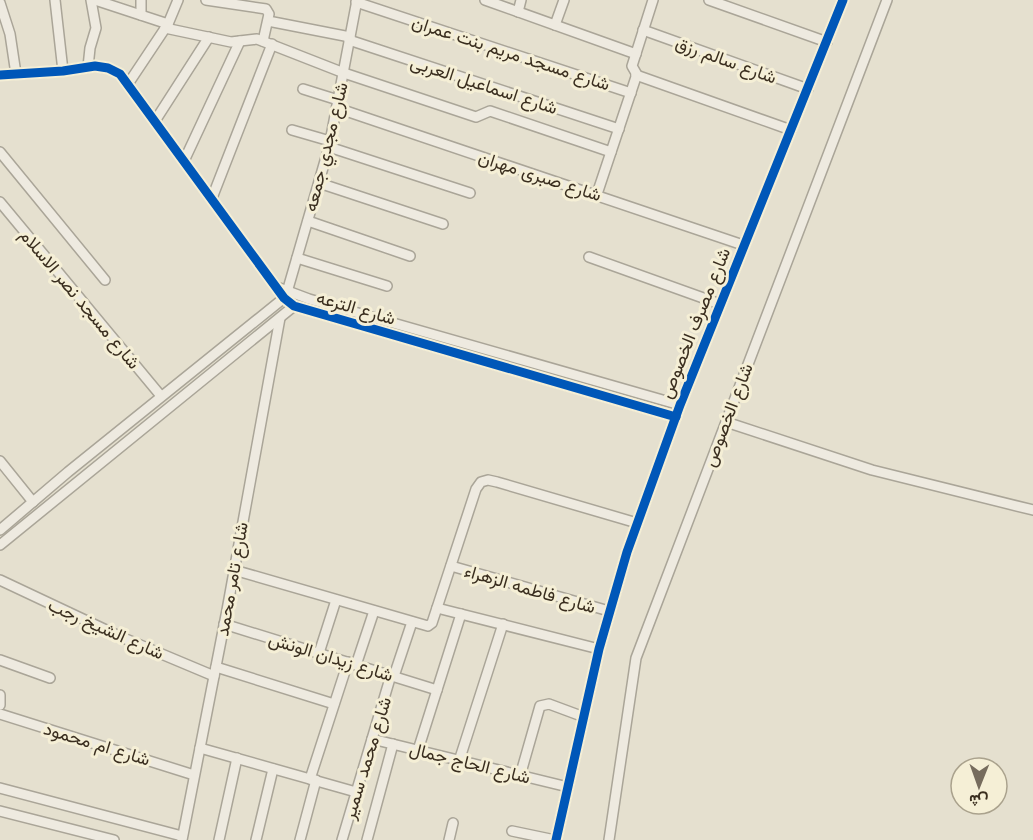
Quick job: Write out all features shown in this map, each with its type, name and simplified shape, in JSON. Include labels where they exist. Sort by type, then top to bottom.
[{"type":"street","points":[[55,0],[63,71]]},
{"type":"street","points":[[88,67],[90,48],[96,28],[91,0]]},
{"type":"street","points":[[95,0],[208,38],[231,42],[251,39],[267,43],[344,73],[476,117],[490,111],[611,152]]},
{"type":"street","points":[[141,0],[141,15]]},
{"type":"street","points":[[128,84],[167,26],[178,0]]},
{"type":"street","points":[[206,0],[256,4],[267,10],[269,14],[267,43],[212,198]]},
{"type":"street","points":[[486,0],[636,54]]},
{"type":"street","points":[[518,12],[521,0]]},
{"type":"street","points":[[555,25],[564,0]]},
{"type":"street","points":[[597,194],[631,93],[636,75],[632,67],[653,0]]},
{"type":"street","points":[[709,0],[827,42]]},
{"type":"street","name":"شارع مصرف الخصوص","points":[[555,840],[599,649],[637,523],[680,405],[743,245],[843,0]]},
{"type":"street","name":"شارع الخصوص","points":[[609,840],[636,658],[887,0]]},
{"type":"street","name":"شارع مجدي جمعه","points":[[285,295],[330,144],[357,1]]},
{"type":"street","name":"شارع مسجد مريم بنت عمران","points":[[357,1],[631,93]]},
{"type":"street","points":[[0,3],[10,34],[16,74]]},
{"type":"street","name":"شارع اسماعيل العربى","points":[[268,21],[350,39],[619,129]]},
{"type":"street","name":"شارع سالم رزق","points":[[643,30],[808,89]]},
{"type":"street","points":[[155,121],[208,38]]},
{"type":"street","points":[[184,160],[240,41]]},
{"type":"street","name":"شارع الترعه","points":[[0,75],[102,66],[114,70],[128,84],[294,306],[676,417]]},
{"type":"street","points":[[636,75],[791,130]]},
{"type":"street","name":"شارع صبرى مهران","points":[[303,89],[337,104],[743,245]]},
{"type":"street","points":[[292,130],[470,193]]},
{"type":"street","points":[[0,152],[105,280]]},
{"type":"street","points":[[319,183],[443,224]]},
{"type":"street","name":"شارع مسجد نصر الاسلام","points":[[0,202],[161,396]]},
{"type":"street","points":[[308,221],[410,256]]},
{"type":"street","points":[[589,257],[720,304]]},
{"type":"street","points":[[297,258],[387,286]]},
{"type":"street","points":[[0,530],[285,295]]},
{"type":"street","name":"شارع الترعه","points":[[285,295],[680,405]]},
{"type":"street","points":[[0,545],[294,306]]},
{"type":"street","name":"شارع تامر محمد","points":[[182,838],[280,318]]},
{"type":"street","points":[[726,422],[872,470],[1033,510]]},
{"type":"street","points":[[1,464],[33,502]]},
{"type":"street","points":[[234,570],[430,626],[476,489],[484,481],[497,482],[637,523]]},
{"type":"street","name":"شارع فاطمه الزهراء","points":[[451,566],[609,611]]},
{"type":"street","name":"شارع الشيخ رجب","points":[[0,580],[138,645],[215,672],[334,704]]},
{"type":"street","points":[[320,653],[336,600]]},
{"type":"street","points":[[437,608],[599,649]]},
{"type":"street","points":[[300,840],[313,779],[334,704],[374,611]]},
{"type":"street","points":[[418,750],[461,614]]},
{"type":"street","name":"شارع محمد سمير","points":[[342,840],[372,739],[412,622]]},
{"type":"street","name":"شارع زيدان الونش","points":[[224,624],[437,690]]},
{"type":"street","points":[[459,761],[502,624]]},
{"type":"street","points":[[0,660],[50,678]]},
{"type":"street","points":[[0,695],[0,705]]},
{"type":"street","points":[[520,776],[540,706],[547,704],[584,717]]},
{"type":"street","name":"شارع ام محمود","points":[[0,714],[194,775]]},
{"type":"street","name":"شارع الحاج جمال","points":[[372,739],[568,788]]},
{"type":"street","points":[[367,840],[393,744]]},
{"type":"street","points":[[200,748],[357,792]]},
{"type":"street","points":[[219,840],[237,758]]},
{"type":"street","points":[[256,840],[273,768]]},
{"type":"street","points":[[0,788],[182,838]]},
{"type":"street","points":[[0,811],[114,840]]},
{"type":"street","points":[[449,840],[453,823]]},
{"type":"street","points":[[512,831],[555,840]]},
{"type":"cycle path","points":[[556,840],[599,649],[627,552],[680,405],[843,0]]},
{"type":"cycle path","points":[[0,75],[63,71],[95,66],[108,68],[120,74],[284,298],[294,306],[676,417]]}]
